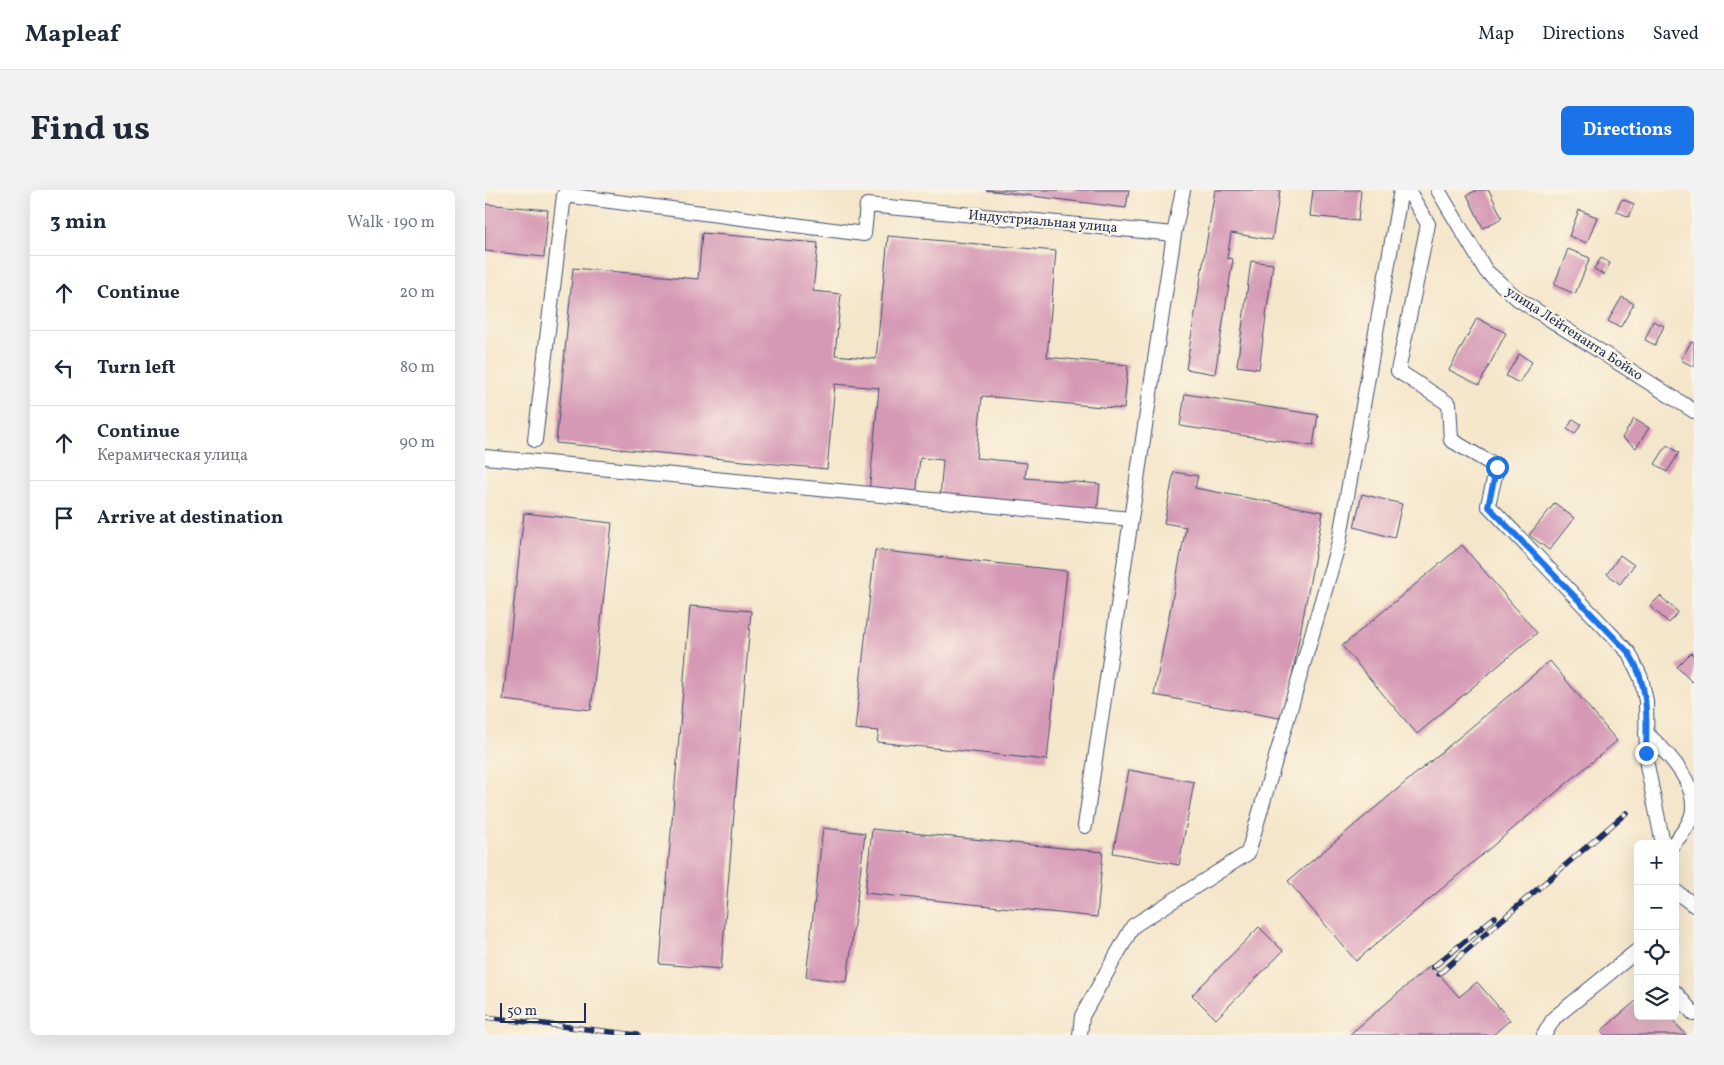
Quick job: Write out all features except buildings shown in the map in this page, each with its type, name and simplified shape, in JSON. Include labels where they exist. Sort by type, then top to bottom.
[{"type":"street","points":[[1085,826],[1174,234],[1183,190]]},
{"type":"street","points":[[1080,1035],[1082,1016],[1133,926],[1248,853],[1339,542],[1401,190]]},
{"type":"street","points":[[1408,190],[1428,224],[1397,371],[1449,404],[1451,440],[1497,467],[1488,506],[1634,660],[1641,678],[1646,701],[1647,765],[1662,840]]},
{"type":"street","name":"улица Лейтенанта Бойко","points":[[1438,190],[1486,271],[1498,283],[1518,299],[1694,411]]},
{"type":"street","name":"Индустриальная улица","points":[[535,440],[564,195],[864,234],[867,205],[1174,234]]},
{"type":"street","points":[[485,458],[1131,519]]},
{"type":"street","points":[[1646,733],[1674,760],[1690,792],[1693,807],[1690,820],[1676,840]]},
{"type":"street","points":[[1679,894],[1694,905]]},
{"type":"street","points":[[1546,1034],[1554,1018],[1634,953]]},
{"type":"street","points":[[1679,997],[1694,1014]]},
{"type":"railway","points":[[1439,974],[1626,813]]},
{"type":"railway","points":[[1433,967],[1495,917]]},
{"type":"railway","points":[[485,1017],[637,1035]]},
{"type":"route","points":[[1497,467],[1488,506],[1634,660],[1641,678],[1646,701],[1646,753]]}]
